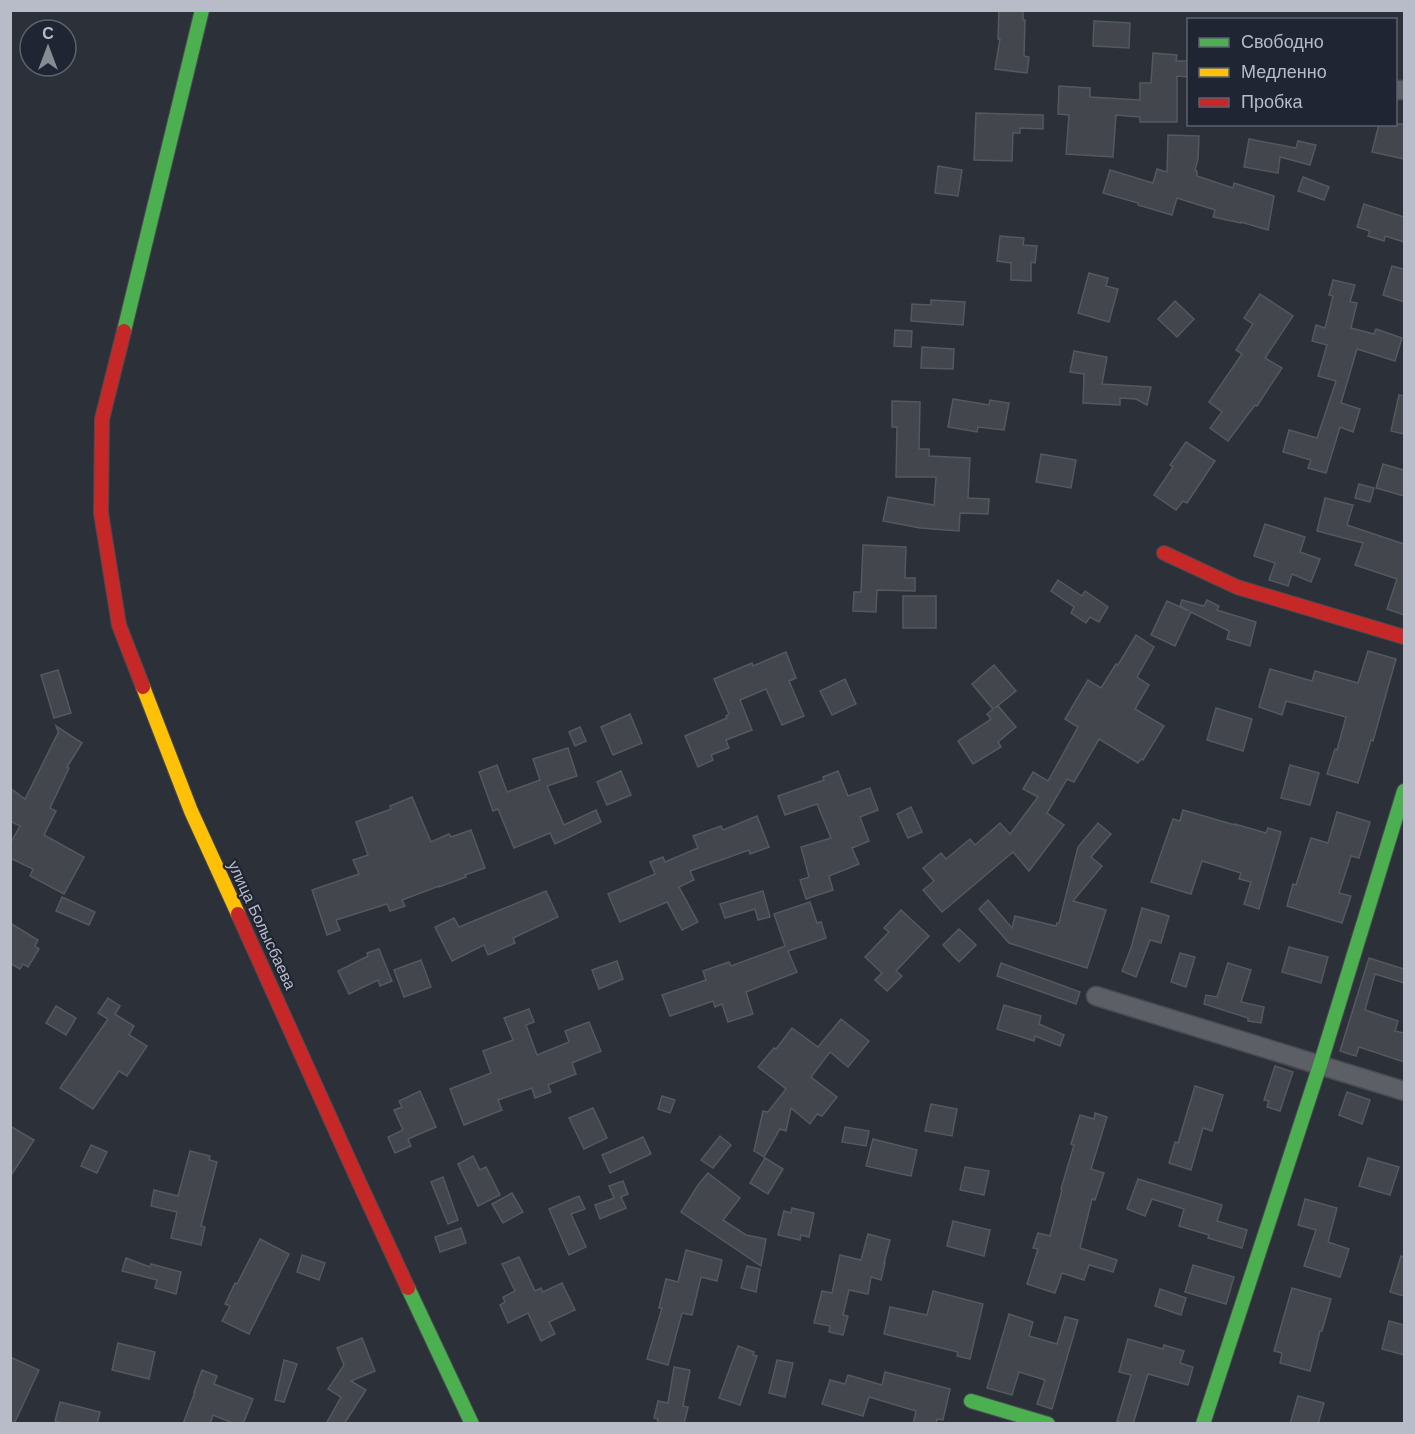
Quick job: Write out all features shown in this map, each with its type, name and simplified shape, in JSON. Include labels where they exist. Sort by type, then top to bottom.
[{"type":"street","name":"улица Болысбаева","points":[[202,10],[102,419],[100,513],[119,625],[191,811],[358,1180],[472,1424]]},
{"type":"street","points":[[1164,553],[1237,587],[1404,637]]},
{"type":"street","points":[[1203,1424],[1320,1065],[1404,791]]},
{"type":"street","points":[[1096,996],[1404,1091]]},
{"type":"street","points":[[971,1401],[1048,1424]]},
{"type":"building","points":[[999,10],[1023,10],[1024,56],[1029,57],[1027,73],[995,69],[1000,39],[998,39]]},
{"type":"building","points":[[1094,21],[1130,23],[1129,48],[1093,46]]},
{"type":"building","points":[[1153,53],[1177,55],[1176,61],[1187,61],[1187,77],[1177,76],[1177,122],[1140,122],[1140,117],[1116,115],[1113,157],[1066,154],[1069,115],[1058,114],[1059,86],[1090,88],[1090,97],[1140,100],[1140,83],[1151,83]]},
{"type":"building","points":[[976,113],[1043,115],[1043,129],[1020,128],[1020,133],[1013,133],[1012,161],[974,160]]},
{"type":"building","points":[[1404,124],[1404,159],[1372,152],[1378,126]]},
{"type":"building","points":[[1168,135],[1199,136],[1195,170],[1197,176],[1233,188],[1234,183],[1274,196],[1268,230],[1213,217],[1215,210],[1177,198],[1172,215],[1103,193],[1110,170],[1153,183],[1157,169],[1167,172]]},
{"type":"building","points":[[1249,139],[1296,148],[1298,141],[1316,145],[1310,165],[1280,157],[1278,173],[1244,167]]},
{"type":"building","points":[[938,166],[962,170],[958,196],[935,193]]},
{"type":"building","points":[[1303,177],[1329,187],[1324,200],[1298,191]]},
{"type":"building","points":[[1364,204],[1404,217],[1404,242],[1385,236],[1384,241],[1368,236],[1370,231],[1357,227]]},
{"type":"building","points":[[1000,236],[1024,238],[1023,245],[1037,246],[1035,263],[1031,262],[1031,281],[1011,280],[1011,263],[997,261]]},
{"type":"building","points":[[1392,266],[1404,269],[1404,302],[1383,295]]},
{"type":"building","points":[[1089,273],[1108,278],[1106,286],[1118,289],[1109,322],[1078,313]]},
{"type":"building","points":[[1333,280],[1355,285],[1350,302],[1357,303],[1351,328],[1374,334],[1376,329],[1402,338],[1395,361],[1357,349],[1341,403],[1360,409],[1353,432],[1340,427],[1326,473],[1308,468],[1311,460],[1283,452],[1289,430],[1317,438],[1336,381],[1318,376],[1327,345],[1312,341],[1316,325],[1325,328],[1333,296],[1329,295]]},
{"type":"building","points":[[1260,294],[1293,316],[1265,358],[1282,368],[1257,406],[1255,405],[1228,441],[1210,428],[1222,412],[1209,402],[1242,354],[1236,350],[1253,324],[1244,318]]},
{"type":"building","points":[[931,300],[965,302],[963,325],[911,321],[912,304],[931,305]]},
{"type":"building","points":[[1175,301],[1194,319],[1177,337],[1158,319]]},
{"type":"building","points":[[895,330],[912,331],[911,347],[894,346]]},
{"type":"building","points":[[922,347],[954,349],[953,369],[921,368]]},
{"type":"building","points":[[1074,351],[1107,357],[1102,384],[1151,387],[1147,405],[1136,399],[1120,398],[1120,405],[1083,403],[1084,374],[1070,372]]},
{"type":"building","points":[[1399,395],[1404,396],[1404,434],[1391,431]]},
{"type":"building","points":[[953,399],[989,405],[990,400],[1009,403],[1004,430],[978,427],[977,432],[948,427]]},
{"type":"building","points":[[892,401],[920,402],[919,449],[929,449],[929,456],[970,458],[968,498],[989,499],[988,514],[960,513],[959,531],[920,528],[883,521],[888,497],[934,505],[936,477],[896,477],[897,427],[892,427]]},
{"type":"building","points":[[1186,442],[1215,461],[1187,503],[1183,501],[1176,510],[1154,495],[1173,467],[1170,465]]},
{"type":"building","points":[[1041,454],[1076,460],[1071,488],[1036,482]]},
{"type":"building","points":[[1383,464],[1404,470],[1404,496],[1376,488]]},
{"type":"building","points":[[1359,484],[1374,488],[1370,502],[1355,498]]},
{"type":"building","points":[[1325,498],[1353,505],[1347,525],[1404,544],[1404,615],[1387,609],[1397,579],[1355,565],[1363,543],[1317,531]]},
{"type":"building","points":[[1265,524],[1305,537],[1300,552],[1320,559],[1311,582],[1292,574],[1288,586],[1269,580],[1275,563],[1254,556]]},
{"type":"building","points":[[863,545],[906,547],[905,578],[915,578],[915,591],[877,590],[876,612],[853,611],[854,592],[861,592]]},
{"type":"building","points":[[1058,580],[1082,596],[1085,591],[1108,607],[1099,622],[1090,617],[1086,623],[1071,613],[1074,607],[1051,591]]},
{"type":"building","points":[[903,596],[936,596],[936,628],[903,628]]},
{"type":"building","points":[[1182,600],[1204,606],[1207,600],[1219,606],[1217,610],[1256,622],[1250,646],[1227,639],[1229,631],[1191,612],[1175,646],[1151,635],[1167,601],[1189,611],[1180,606]]},
{"type":"building","points":[[1136,635],[1154,647],[1137,677],[1149,685],[1135,709],[1164,726],[1143,760],[1141,759],[1138,763],[1099,739],[1074,782],[1067,779],[1047,813],[1064,825],[1029,871],[1013,852],[942,912],[923,890],[934,881],[923,868],[941,853],[946,859],[970,839],[975,845],[1000,823],[1010,834],[1038,797],[1023,789],[1033,772],[1048,781],[1078,727],[1065,719],[1088,680],[1101,688]]},
{"type":"building","points":[[1368,651],[1396,659],[1373,741],[1371,740],[1358,783],[1327,774],[1335,749],[1337,750],[1346,717],[1286,701],[1282,715],[1259,707],[1270,669],[1312,681],[1315,671],[1358,683]]},
{"type":"building","points":[[786,652],[796,678],[789,681],[804,716],[782,725],[766,689],[740,700],[752,730],[726,740],[729,748],[711,755],[713,760],[698,767],[685,736],[727,718],[729,714],[714,679]]},
{"type":"building","points":[[994,665],[1016,691],[995,708],[998,706],[1016,727],[998,742],[1001,747],[973,764],[958,741],[991,719],[987,714],[993,709],[972,684]]},
{"type":"building","points":[[58,670],[71,713],[54,718],[41,675]]},
{"type":"building","points":[[845,679],[856,704],[832,715],[820,691]]},
{"type":"building","points":[[1216,708],[1252,719],[1243,751],[1207,740]]},
{"type":"building","points":[[630,714],[642,743],[613,755],[601,727]]},
{"type":"building","points":[[56,726],[82,743],[67,767],[69,768],[50,808],[56,811],[44,835],[84,857],[64,894],[30,876],[33,869],[10,858],[10,844],[20,826],[10,821],[10,788],[25,799],[59,734]]},
{"type":"building","points":[[580,727],[586,741],[575,746],[569,732]]},
{"type":"building","points":[[568,748],[577,776],[547,786],[564,825],[596,810],[601,822],[555,844],[550,833],[514,848],[498,809],[493,811],[479,772],[497,765],[507,792],[540,780],[533,759]]},
{"type":"building","points":[[1290,765],[1319,773],[1310,805],[1281,798]]},
{"type":"building","points":[[621,771],[631,795],[607,805],[597,782]]},
{"type":"building","points":[[838,771],[848,796],[870,788],[878,810],[860,817],[869,841],[852,848],[859,864],[829,876],[833,890],[806,899],[800,880],[809,877],[801,847],[831,838],[817,804],[785,815],[778,796],[824,780],[823,777]]},
{"type":"building","points":[[412,797],[431,842],[449,834],[451,837],[471,830],[485,868],[402,900],[405,906],[390,911],[387,904],[336,920],[340,930],[327,935],[312,890],[359,874],[353,860],[368,855],[356,822],[391,809],[390,806]]},
{"type":"building","points":[[911,807],[922,832],[908,838],[897,814]]},
{"type":"building","points":[[1183,810],[1266,833],[1268,828],[1281,832],[1259,909],[1244,904],[1251,882],[1239,879],[1241,873],[1202,861],[1191,894],[1151,882],[1173,819],[1180,821]]},
{"type":"building","points":[[1337,812],[1370,822],[1359,858],[1351,856],[1339,893],[1351,896],[1342,923],[1287,906],[1311,838],[1328,843]]},
{"type":"building","points":[[757,816],[769,847],[750,854],[749,850],[690,871],[694,880],[679,887],[698,922],[682,930],[667,902],[620,922],[608,894],[655,874],[650,862],[663,857],[665,862],[698,848],[693,836],[721,826],[723,830]]},
{"type":"building","points":[[1098,823],[1111,834],[1091,857],[1102,866],[1073,901],[1106,910],[1087,968],[1009,943],[979,909],[988,900],[1012,928],[1015,916],[1056,926],[1059,923],[1078,847]]},
{"type":"building","points":[[546,891],[558,917],[513,938],[515,943],[488,955],[484,945],[452,961],[435,927],[454,918],[459,927]]},
{"type":"building","points":[[763,891],[770,917],[758,920],[755,909],[725,918],[720,904]]},
{"type":"building","points":[[62,897],[95,912],[89,925],[56,911]]},
{"type":"building","points":[[810,902],[817,923],[821,922],[826,938],[788,951],[797,972],[746,992],[753,1014],[728,1022],[722,1004],[715,1007],[713,1001],[670,1016],[662,995],[706,980],[703,971],[729,962],[731,966],[785,946],[774,914]]},
{"type":"building","points":[[1142,908],[1169,916],[1161,943],[1150,940],[1136,977],[1122,971]]},
{"type":"building","points":[[901,910],[929,936],[896,971],[902,976],[887,991],[875,980],[882,973],[865,957],[889,932],[884,928]]},
{"type":"building","points":[[10,923],[38,940],[35,946],[39,949],[28,967],[23,964],[20,969],[10,963]]},
{"type":"building","points":[[959,929],[976,945],[959,962],[943,945]]},
{"type":"building","points":[[1289,947],[1328,957],[1321,983],[1282,972]]},
{"type":"building","points":[[379,949],[392,981],[380,986],[378,980],[349,994],[338,971],[368,956],[367,953]]},
{"type":"building","points":[[1180,953],[1195,957],[1186,987],[1171,982]]},
{"type":"building","points":[[1369,958],[1404,969],[1404,983],[1375,974],[1365,1010],[1398,1021],[1395,1031],[1404,1033],[1404,1062],[1359,1047],[1356,1056],[1340,1051]]},
{"type":"building","points":[[421,960],[431,987],[404,997],[394,970]]},
{"type":"building","points":[[617,961],[623,979],[599,989],[592,970]]},
{"type":"building","points":[[1001,963],[1080,992],[1076,1004],[997,976]]},
{"type":"building","points":[[1228,963],[1251,970],[1241,1002],[1264,1007],[1261,1023],[1248,1021],[1248,1018],[1204,1004],[1206,995],[1217,997]]},
{"type":"building","points":[[108,998],[120,1006],[115,1014],[134,1026],[129,1035],[147,1046],[127,1076],[119,1071],[93,1109],[60,1088],[108,1019],[98,1013]]},
{"type":"building","points":[[1004,1005],[1041,1016],[1039,1024],[1064,1035],[1060,1046],[1035,1036],[1034,1041],[997,1029]]},
{"type":"building","points":[[56,1006],[76,1018],[66,1035],[46,1023]]},
{"type":"building","points":[[529,1009],[534,1022],[526,1025],[537,1055],[569,1042],[565,1031],[589,1022],[601,1051],[572,1063],[576,1074],[548,1085],[551,1092],[535,1098],[532,1088],[498,1100],[502,1110],[464,1125],[450,1089],[491,1073],[483,1051],[513,1040],[504,1018]]},
{"type":"building","points":[[841,1019],[869,1041],[848,1067],[830,1052],[811,1077],[837,1097],[822,1116],[817,1114],[810,1124],[791,1108],[786,1131],[780,1129],[764,1157],[754,1151],[763,1111],[768,1112],[786,1089],[758,1067],[792,1028],[818,1047]]},
{"type":"building","points":[[1275,1066],[1293,1072],[1280,1111],[1267,1107],[1269,1101],[1264,1100]]},
{"type":"building","points":[[1195,1086],[1223,1095],[1212,1131],[1203,1128],[1191,1170],[1169,1163],[1175,1142],[1178,1143]]},
{"type":"building","points":[[420,1091],[436,1127],[408,1139],[411,1146],[395,1153],[388,1137],[403,1130],[394,1110],[402,1107],[399,1101]]},
{"type":"building","points":[[1347,1092],[1370,1100],[1362,1124],[1339,1115]]},
{"type":"building","points":[[662,1096],[675,1100],[670,1113],[658,1109]]},
{"type":"building","points":[[931,1104],[957,1109],[952,1136],[925,1131]]},
{"type":"building","points":[[593,1108],[607,1138],[584,1149],[569,1118]]},
{"type":"building","points":[[1095,1113],[1107,1117],[1091,1169],[1104,1173],[1095,1200],[1092,1199],[1080,1248],[1117,1260],[1113,1272],[1089,1265],[1084,1280],[1062,1273],[1055,1293],[1027,1284],[1038,1249],[1033,1248],[1038,1233],[1050,1236],[1080,1115],[1094,1119]]},
{"type":"building","points":[[10,1126],[34,1140],[10,1177]]},
{"type":"building","points":[[845,1127],[869,1131],[866,1146],[842,1142]]},
{"type":"building","points":[[720,1136],[731,1145],[713,1168],[701,1160]]},
{"type":"building","points":[[643,1137],[651,1154],[610,1173],[602,1155]]},
{"type":"building","points":[[873,1139],[917,1150],[911,1176],[866,1166]]},
{"type":"building","points":[[91,1145],[107,1152],[97,1173],[81,1166]]},
{"type":"building","points":[[190,1151],[210,1156],[209,1160],[217,1162],[201,1226],[205,1227],[201,1245],[171,1238],[177,1212],[151,1206],[154,1190],[178,1196]]},
{"type":"building","points":[[473,1156],[480,1170],[486,1167],[500,1195],[478,1206],[458,1164]]},
{"type":"building","points":[[765,1158],[783,1169],[768,1194],[750,1183]]},
{"type":"building","points":[[1368,1158],[1399,1167],[1390,1195],[1359,1186]]},
{"type":"building","points":[[965,1167],[989,1171],[984,1195],[960,1190]]},
{"type":"building","points":[[708,1173],[740,1198],[723,1220],[746,1235],[766,1239],[761,1266],[681,1212]]},
{"type":"building","points":[[443,1177],[458,1220],[448,1224],[431,1182]]},
{"type":"building","points":[[1138,1179],[1222,1205],[1217,1221],[1247,1230],[1242,1248],[1179,1226],[1184,1209],[1152,1199],[1145,1216],[1127,1209]]},
{"type":"building","points":[[623,1181],[628,1194],[621,1197],[626,1208],[600,1219],[595,1205],[614,1198],[609,1186]]},
{"type":"building","points":[[512,1193],[523,1212],[503,1223],[492,1204]]},
{"type":"building","points":[[579,1196],[585,1209],[571,1214],[586,1247],[569,1255],[549,1209]]},
{"type":"building","points":[[1305,1199],[1337,1208],[1328,1242],[1349,1249],[1340,1277],[1304,1266],[1316,1230],[1298,1225]]},
{"type":"building","points":[[792,1208],[814,1213],[809,1237],[801,1235],[800,1240],[778,1235],[784,1211],[791,1213]]},
{"type":"building","points":[[953,1221],[990,1230],[984,1256],[947,1246]]},
{"type":"building","points":[[461,1228],[466,1243],[440,1252],[435,1237]]},
{"type":"building","points":[[868,1234],[890,1240],[881,1280],[871,1277],[868,1294],[849,1290],[843,1315],[848,1316],[843,1335],[829,1332],[830,1326],[814,1323],[822,1291],[832,1293],[840,1255],[861,1260]]},
{"type":"building","points":[[260,1239],[289,1254],[249,1334],[222,1321],[230,1306],[225,1304]]},
{"type":"building","points":[[686,1250],[722,1260],[717,1281],[701,1277],[692,1315],[682,1313],[668,1365],[647,1359],[662,1308],[659,1308],[666,1279],[678,1282]]},
{"type":"building","points":[[302,1255],[325,1263],[319,1280],[297,1272]]},
{"type":"building","points":[[1401,1256],[1404,1257],[1404,1296],[1390,1292]]},
{"type":"building","points":[[519,1257],[535,1291],[541,1288],[543,1292],[562,1283],[575,1310],[549,1322],[555,1334],[541,1341],[528,1313],[508,1323],[500,1305],[505,1302],[503,1297],[515,1291],[502,1264]]},
{"type":"building","points":[[126,1258],[150,1267],[151,1264],[181,1272],[176,1294],[155,1288],[157,1280],[122,1271]]},
{"type":"building","points":[[1193,1265],[1234,1277],[1226,1304],[1185,1292]]},
{"type":"building","points":[[747,1266],[760,1269],[756,1292],[741,1288]]},
{"type":"building","points":[[1292,1288],[1331,1299],[1310,1371],[1280,1363],[1282,1353],[1274,1351]]},
{"type":"building","points":[[1160,1289],[1186,1298],[1181,1315],[1155,1306]]},
{"type":"building","points":[[933,1291],[983,1304],[970,1359],[957,1356],[958,1352],[884,1334],[890,1307],[927,1315]]},
{"type":"building","points":[[1009,1314],[1033,1322],[1029,1336],[1057,1344],[1065,1317],[1078,1320],[1052,1409],[1037,1404],[1045,1380],[1019,1372],[1012,1395],[987,1388]]},
{"type":"building","points":[[1389,1321],[1404,1325],[1404,1355],[1382,1349]]},
{"type":"building","points":[[362,1338],[375,1371],[351,1381],[366,1390],[344,1424],[326,1424],[341,1397],[328,1389],[344,1365],[337,1348]]},
{"type":"building","points":[[1128,1339],[1163,1349],[1164,1345],[1184,1351],[1180,1363],[1193,1367],[1188,1385],[1148,1374],[1133,1424],[1117,1421],[1131,1375],[1119,1372]]},
{"type":"building","points":[[118,1343],[155,1352],[149,1379],[112,1370]]},
{"type":"building","points":[[738,1346],[754,1352],[753,1355],[757,1356],[740,1405],[719,1398]]},
{"type":"building","points":[[10,1357],[39,1370],[14,1424],[10,1424]]},
{"type":"building","points":[[284,1360],[297,1364],[284,1402],[275,1400]]},
{"type":"building","points":[[777,1360],[793,1363],[785,1397],[769,1393]]},
{"type":"building","points":[[674,1367],[690,1370],[683,1406],[688,1407],[684,1424],[657,1424],[658,1419],[654,1418],[658,1401],[668,1403]]},
{"type":"building","points":[[202,1370],[217,1376],[214,1384],[253,1399],[243,1424],[235,1424],[213,1415],[210,1424],[183,1424]]},
{"type":"building","points":[[885,1372],[950,1389],[943,1420],[937,1419],[936,1424],[913,1424],[916,1411],[869,1397],[863,1416],[822,1404],[830,1380],[845,1384],[848,1375],[882,1385]]},
{"type":"building","points":[[1298,1396],[1324,1403],[1318,1424],[1290,1424]]},
{"type":"building","points":[[60,1402],[100,1412],[97,1424],[64,1424],[55,1421]]},
{"type":"traffic: fast","points":[[124,331],[202,10]]},
{"type":"traffic: fast","points":[[1203,1424],[1320,1065],[1404,791]]},
{"type":"traffic: fast","points":[[408,1288],[472,1424]]},
{"type":"traffic: fast","points":[[971,1401],[1048,1424]]},
{"type":"traffic: slow","points":[[143,687],[191,811],[238,914]]},
{"type":"traffic: jam","points":[[124,331],[102,419],[101,513],[119,625],[143,687]]},
{"type":"traffic: jam","points":[[1164,553],[1237,587],[1404,637]]},
{"type":"traffic: jam","points":[[238,914],[408,1288]]}]
